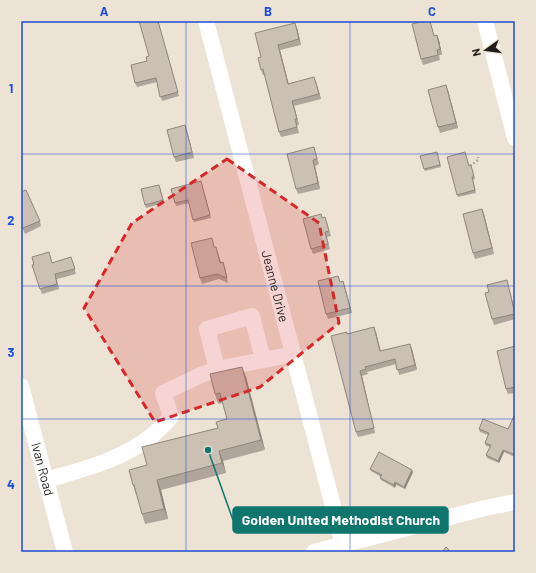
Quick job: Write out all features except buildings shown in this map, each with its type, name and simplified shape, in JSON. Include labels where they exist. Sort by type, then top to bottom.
[{"type":"street","name":"Jeanne Drive","points":[[206,21],[344,548]]},
{"type":"street","points":[[485,21],[515,138]]},
{"type":"street","points":[[216,369],[207,329],[252,316],[263,360]]},
{"type":"street","points":[[46,480],[116,458],[140,445],[165,424],[171,416],[162,393],[216,369],[294,354]]},
{"type":"street","name":"Ivan Road","points":[[21,386],[65,552]]},
{"type":"street","points":[[314,552],[344,548],[485,508],[515,502]]},
{"type":"path","points":[[470,166],[478,160],[478,157]]},
{"type":"highlighted area","points":[[227,159],[319,223],[339,323],[260,387],[155,422],[84,308],[132,223]]},
{"type":"place","name":"Golden United Methodist Church","points":[[208,450]]}]
